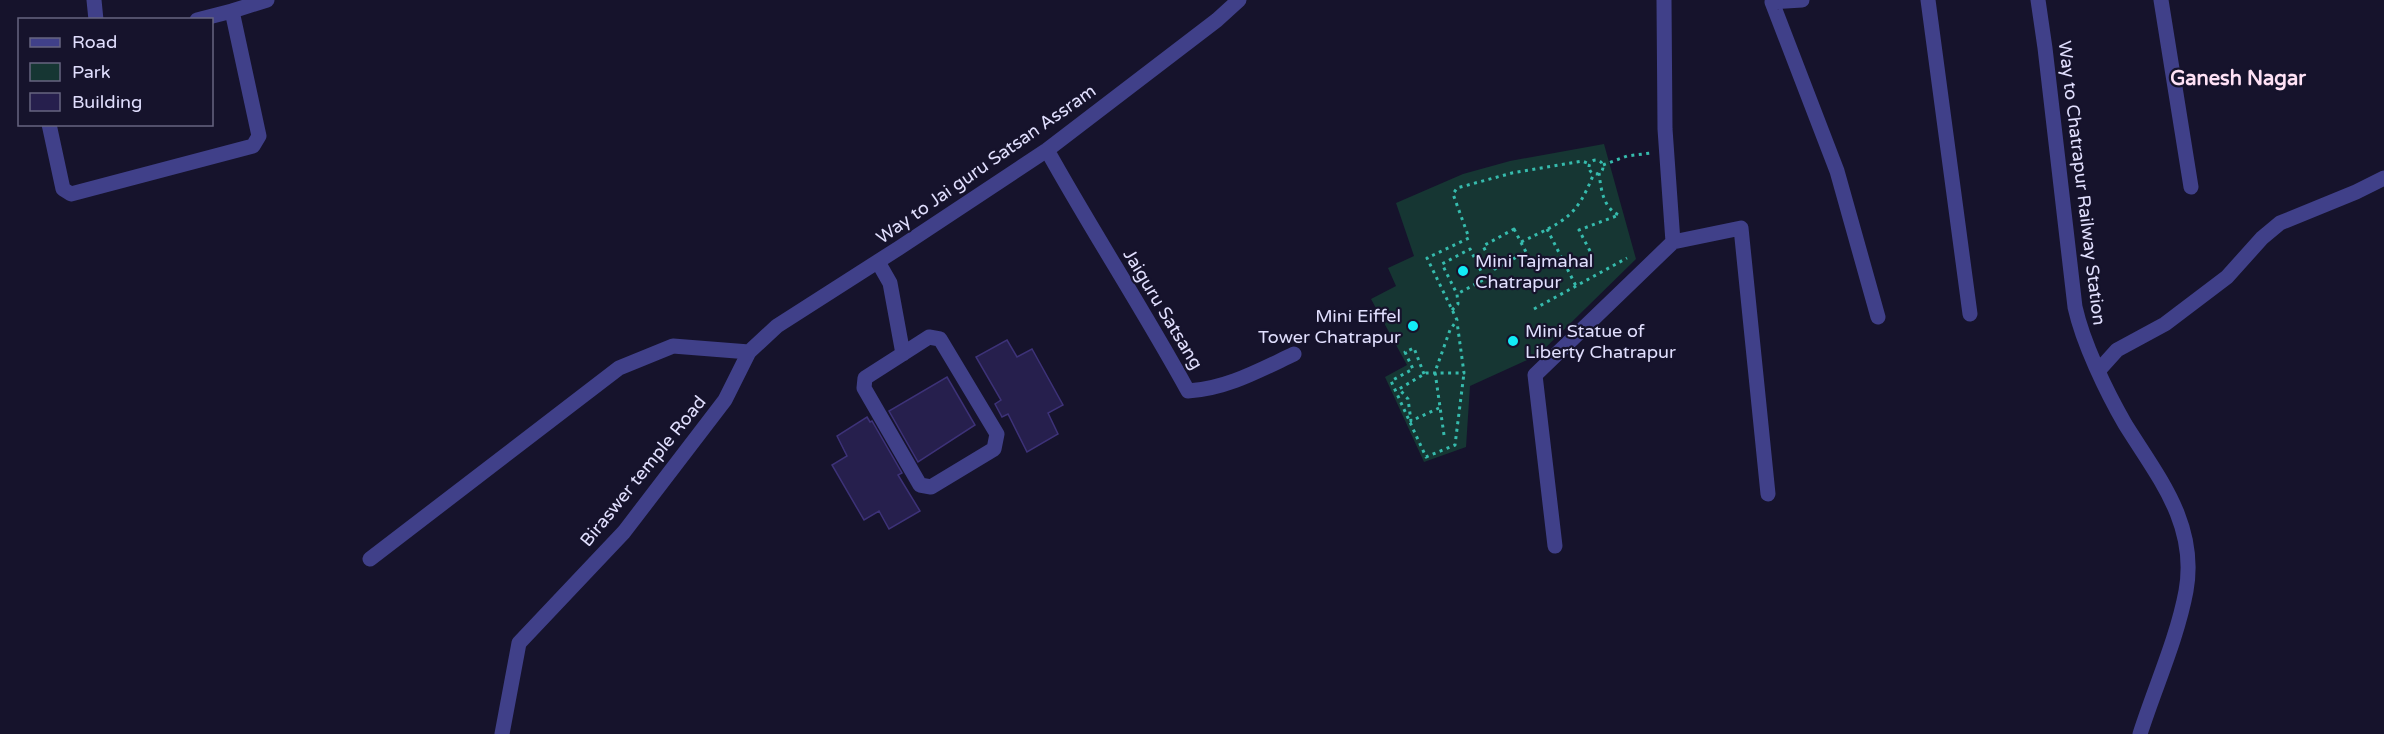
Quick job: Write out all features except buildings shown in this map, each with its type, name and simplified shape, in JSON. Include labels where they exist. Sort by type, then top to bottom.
[{"type":"street","points":[[94,0],[96,18]]},
{"type":"street","points":[[205,18],[267,0]]},
{"type":"street","name":"Way to Jai guru Satsan Assram","points":[[749,352],[777,326],[1047,150],[1217,20],[1239,0]]},
{"type":"street","points":[[1664,0],[1666,151],[1673,242]]},
{"type":"street","points":[[1802,0],[1772,2],[1837,171],[1878,317]]},
{"type":"street","points":[[1928,0],[1970,314]]},
{"type":"street","name":"Way to Chatrapur Railway Station","points":[[2038,0],[2075,307],[2081,332],[2125,424],[2145,452],[2180,515],[2188,553],[2184,600],[2140,734]]},
{"type":"street","points":[[2161,0],[2191,187]]},
{"type":"street","points":[[49,126],[63,189],[71,194],[253,146],[258,136],[232,11]]},
{"type":"street","name":"Jaiguru Satsang","points":[[1047,150],[1188,391],[1204,390],[1241,379],[1294,354]]},
{"type":"street","points":[[2099,370],[2117,350],[2164,324],[2227,277],[2262,238],[2280,223],[2384,178]]},
{"type":"street","points":[[1555,546],[1535,375],[1673,242],[1741,228],[1768,494]]},
{"type":"street","points":[[878,262],[890,284],[903,354]]},
{"type":"street","points":[[929,338],[940,339],[997,434],[994,449],[931,486],[920,485],[864,388],[865,378],[903,354],[929,338]]},
{"type":"street","points":[[370,559],[619,368],[674,346],[749,352]]},
{"type":"street","name":"Biraswer temple Road","points":[[502,734],[519,643],[624,532],[725,400],[749,352]]},
{"type":"path","points":[[1590,252],[1579,230],[1619,215],[1612,212],[1605,201],[1599,173],[1603,165],[1627,156],[1666,151]]},
{"type":"path","points":[[1599,173],[1590,170],[1590,164],[1598,160],[1603,165]]},
{"type":"path","points":[[1424,374],[1414,348],[1405,352],[1413,369],[1391,381],[1426,457],[1455,445],[1464,373],[1457,320],[1427,258],[1469,237],[1453,194],[1457,188],[1512,173],[1582,161],[1590,164]]},
{"type":"path","points":[[1521,242],[1577,209],[1594,173]]},
{"type":"path","points":[[1514,229],[1521,242],[1526,252],[1495,268],[1483,246],[1514,229]]},
{"type":"path","points":[[1546,229],[1576,286]]},
{"type":"path","points":[[1452,310],[1458,304],[1457,294],[1442,264],[1470,249],[1485,279],[1457,294]]},
{"type":"path","points":[[1478,265],[1489,258]]},
{"type":"path","points":[[1534,309],[1627,258]]},
{"type":"path","points":[[1444,435],[1435,372],[1450,330],[1457,320]]},
{"type":"path","points":[[1439,408],[1411,421],[1408,399],[1399,389],[1424,374],[1464,373]]},
{"type":"green space","points":[[1604,144],[1636,259],[1538,355],[1470,386],[1466,447],[1424,462],[1385,377],[1407,365],[1371,299],[1396,286],[1388,268],[1414,256],[1396,203],[1463,174],[1510,161]]},
{"type":"place","name":"Mini Tajmahal Chatrapur","points":[[1463,271]]},
{"type":"place","name":"Mini Eiffel Tower Chatrapur","points":[[1413,326]]},
{"type":"place","name":"Mini Statue of Liberty Chatrapur","points":[[1513,341]]},
{"type":"district","name":"Ganesh Nagar","points":[[2238,78]]}]
